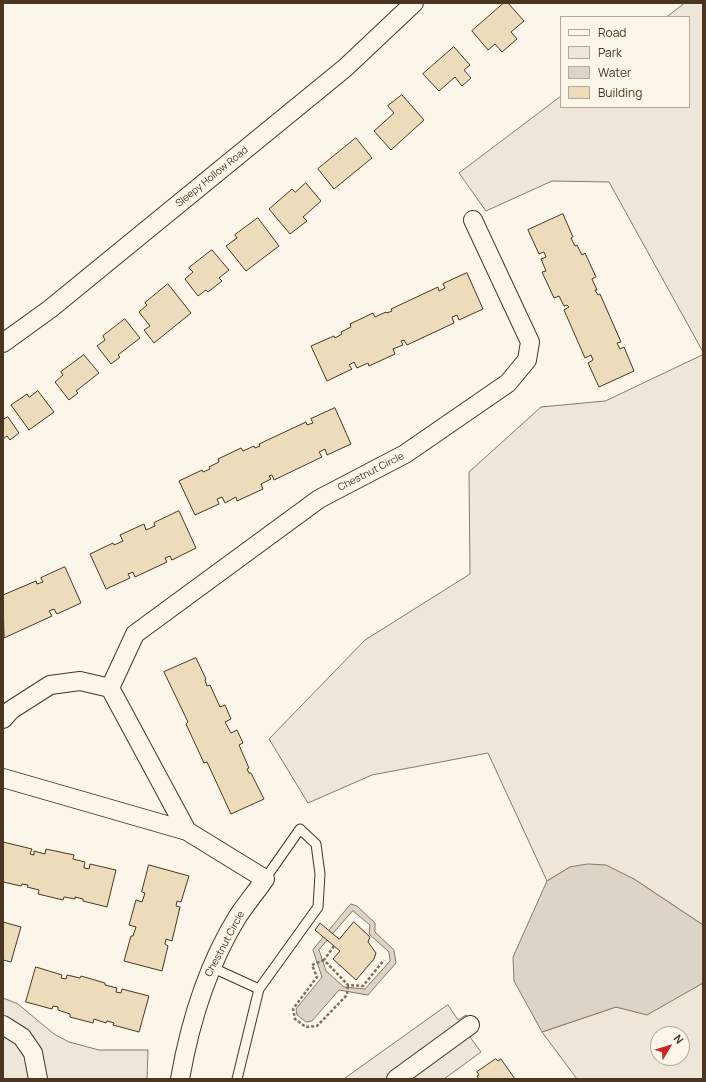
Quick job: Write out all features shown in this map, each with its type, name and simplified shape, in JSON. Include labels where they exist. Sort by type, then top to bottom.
[{"type":"street","name":"Sleepy Hollow Road","points":[[3,343],[50,309],[345,68],[414,3]]},
{"type":"street","name":"Chestnut Circle","points":[[110,688],[135,634],[318,499],[406,454],[502,388],[527,360],[530,342],[473,220]]},
{"type":"street","points":[[3,719],[11,710],[50,685],[80,681],[110,688],[187,831]]},
{"type":"street","points":[[3,778],[187,831],[265,879]]},
{"type":"street","name":"Chestnut Circle","points":[[180,1079],[197,1003],[211,967],[238,917],[265,879]]},
{"type":"street","points":[[3,1025],[22,1037],[33,1053],[38,1079]]},
{"type":"street","points":[[396,1079],[470,1025]]},
{"type":"lane","points":[[236,1079],[259,989],[318,907],[320,874],[316,844],[300,829],[265,879]]},
{"type":"lane","points":[[211,967],[259,989]]},
{"type":"path","points":[[334,946],[324,960],[312,965],[317,977],[294,1009],[295,1019],[306,1027],[317,1026],[347,995],[348,985]]},
{"type":"path","points":[[324,960],[348,985],[363,986],[384,960]]},
{"type":"green space","points":[[685,3],[703,3],[703,352],[609,182],[552,181],[486,211],[459,173],[560,97],[560,108],[690,108],[690,16],[668,16]]},
{"type":"green space","points":[[703,355],[703,925],[634,879],[570,867],[547,881],[488,753],[372,775],[308,803],[269,739],[365,640],[470,574],[469,472],[541,407],[605,401]]},
{"type":"green space","points":[[703,983],[703,1079],[577,1079],[542,1032],[616,1007],[647,1014]]},
{"type":"shaded area","points":[[3,998],[18,1004],[54,1034],[69,1042],[99,1050],[148,1050],[147,1079],[3,1079]]},
{"type":"shaded area","points":[[448,1005],[458,1020],[466,1015],[478,1031],[470,1037],[481,1052],[444,1079],[344,1079]]},
{"type":"water","points":[[588,864],[606,865],[634,879],[703,925],[703,983],[647,1015],[616,1007],[542,1032],[514,981],[513,957],[547,881],[570,867]]},
{"type":"water","points":[[351,904],[357,906],[375,923],[375,932],[394,950],[396,963],[368,995],[339,990],[312,1021],[306,1022],[297,1015],[296,1009],[322,977],[313,950]],"holes":[[[353,911],[370,925],[369,934],[389,952],[390,961],[365,989],[344,987],[326,971],[319,950]]]},
{"type":"building","points":[[504,3],[508,3],[524,21],[511,32],[517,39],[502,52],[495,44],[488,50],[472,31]]},
{"type":"building","points":[[454,47],[470,65],[464,70],[471,78],[462,86],[455,77],[439,91],[423,74]]},
{"type":"building","points":[[402,95],[424,120],[391,150],[374,131],[394,113],[388,106]]},
{"type":"building","points":[[356,138],[372,158],[334,189],[318,169]]},
{"type":"building","points":[[306,183],[321,201],[303,217],[307,221],[290,234],[269,209],[292,189],[295,192]]},
{"type":"building","points":[[563,214],[573,237],[571,238],[575,246],[577,245],[582,255],[585,253],[596,277],[592,279],[597,290],[595,290],[598,295],[600,294],[621,342],[617,343],[620,349],[624,347],[634,371],[599,387],[588,363],[593,360],[591,355],[585,358],[564,310],[569,307],[567,305],[564,306],[559,296],[554,298],[542,272],[546,271],[541,259],[546,257],[544,252],[539,254],[528,230]]},
{"type":"building","points":[[258,218],[279,246],[246,271],[226,246],[237,238],[235,235]]},
{"type":"building","points":[[212,250],[229,270],[219,278],[222,281],[208,292],[206,290],[198,296],[185,279],[193,272],[189,268]]},
{"type":"building","points":[[467,273],[483,309],[459,320],[457,315],[452,317],[454,323],[407,345],[404,340],[401,341],[403,345],[393,349],[395,354],[369,366],[368,363],[357,368],[354,362],[349,365],[352,369],[327,381],[311,346],[334,336],[335,338],[342,334],[341,332],[351,327],[350,324],[373,313],[375,317],[386,312],[387,313],[392,311],[391,309],[438,287],[439,291],[445,288],[443,284]]},
{"type":"building","points":[[168,284],[191,313],[154,343],[144,330],[150,326],[139,312],[147,305],[145,303]]},
{"type":"building","points":[[125,319],[140,338],[118,355],[120,357],[111,364],[97,346],[105,340],[103,336]]},
{"type":"building","points":[[84,355],[99,373],[76,391],[78,393],[69,400],[55,382],[63,375],[61,372]]},
{"type":"building","points":[[38,391],[54,412],[29,430],[11,405],[27,394],[29,397]]},
{"type":"building","points":[[335,408],[351,444],[327,455],[325,449],[319,452],[322,457],[274,480],[272,475],[269,476],[271,479],[261,484],[263,489],[237,501],[236,497],[225,503],[222,497],[217,499],[219,504],[195,515],[179,481],[202,470],[203,472],[210,469],[209,467],[219,462],[218,459],[241,448],[243,451],[254,446],[255,448],[260,446],[259,444],[306,422],[307,425],[313,423],[311,419]]},
{"type":"building","points":[[8,417],[19,433],[10,440],[7,436],[3,439],[3,420]]},
{"type":"building","points":[[179,511],[196,548],[172,560],[170,556],[165,558],[167,562],[135,577],[133,572],[128,574],[130,578],[106,589],[90,554],[113,543],[114,545],[123,541],[120,535],[144,524],[146,530],[155,526],[154,523]]},
{"type":"building","points":[[65,567],[81,603],[57,614],[54,609],[49,611],[52,616],[4,638],[3,595],[36,581],[37,584],[43,582],[41,578]]},
{"type":"building","points":[[196,658],[206,679],[207,686],[210,685],[220,707],[225,705],[231,719],[225,722],[231,733],[237,730],[243,743],[239,745],[249,768],[247,769],[249,773],[251,773],[264,799],[231,814],[207,762],[204,763],[186,724],[188,722],[164,672]]},
{"type":"building","points":[[3,842],[32,849],[30,854],[34,855],[34,851],[45,854],[46,849],[74,855],[73,859],[85,862],[84,868],[89,869],[90,864],[116,870],[107,907],[83,901],[83,899],[75,897],[75,899],[64,897],[63,900],[38,894],[39,890],[27,887],[28,885],[22,884],[21,886],[3,882]]},
{"type":"building","points":[[149,865],[189,876],[181,902],[177,901],[176,906],[180,907],[172,941],[166,939],[165,944],[168,946],[162,971],[124,961],[131,936],[133,936],[136,927],[129,925],[136,900],[142,902],[145,893],[142,892]]},
{"type":"building","points":[[3,922],[21,927],[11,962],[3,960]]},
{"type":"building","points":[[354,922],[370,937],[368,942],[376,953],[374,959],[356,980],[333,959],[340,951],[315,930],[320,923],[339,939]]},
{"type":"building","points":[[36,967],[62,975],[61,978],[66,979],[67,975],[80,978],[81,976],[117,988],[116,992],[121,993],[122,989],[149,996],[139,1032],[113,1025],[114,1023],[107,1021],[106,1023],[94,1019],[93,1023],[70,1017],[70,1014],[58,1010],[58,1007],[53,1006],[52,1009],[26,1002]]},
{"type":"building","points":[[496,1059],[498,1061],[501,1059],[515,1079],[479,1079],[477,1072]]}]
